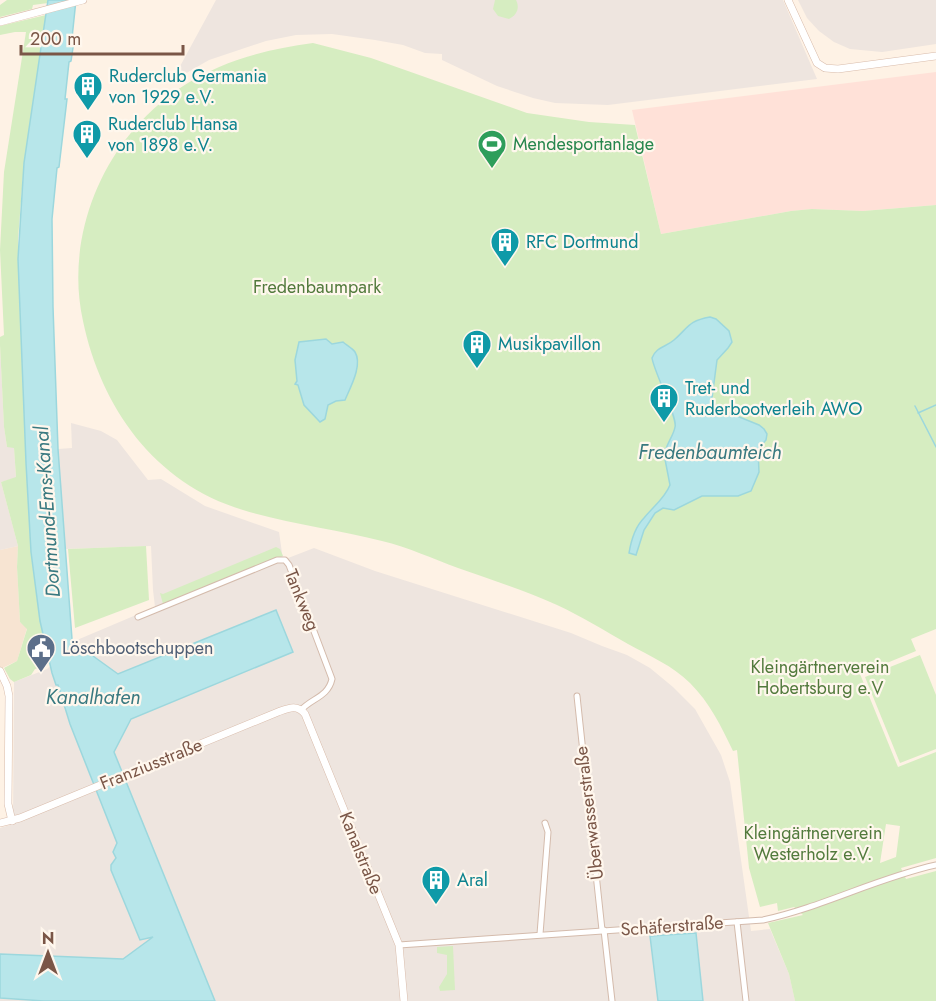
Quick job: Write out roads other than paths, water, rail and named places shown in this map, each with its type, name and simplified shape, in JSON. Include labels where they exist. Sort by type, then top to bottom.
[{"type":"main road","points":[[0,22],[83,0]]},
{"type":"main road","points":[[788,0],[817,63],[825,68],[838,69],[936,56]]},
{"type":"main road","points":[[0,671],[9,696],[8,804],[12,821]]},
{"type":"main road","name":"Franziusstraße","points":[[0,823],[12,821],[278,712],[292,707],[301,710]]},
{"type":"main road","name":"Kanalstraße","points":[[301,710],[305,714],[399,945],[404,1001]]},
{"type":"street","name":"Tankweg","points":[[138,617],[278,560],[285,560],[289,565],[332,679],[325,694],[308,703],[301,710]]},
{"type":"street","name":"Überwasserstraße","points":[[577,696],[612,1001]]},
{"type":"street","points":[[540,934],[548,832],[545,824]]},
{"type":"street","name":"Schäferstraße","points":[[399,945],[763,920],[799,911],[936,864]]},
{"type":"street","points":[[737,922],[746,1001]]},
{"type":"water","points":[[48,0],[76,0],[72,38],[74,41],[69,62],[65,99],[67,99],[52,219],[58,449],[72,639],[118,674],[276,610],[293,652],[131,719],[114,752],[215,1001],[44,1001],[0,998],[0,954],[123,959],[153,937],[140,940],[111,870],[111,865],[116,858],[113,852],[117,843],[52,673],[40,621],[31,552],[18,259],[24,163]]},
{"type":"water","name":"Fredenbaumteich","points":[[710,317],[716,319],[729,331],[732,342],[717,360],[712,398],[717,408],[764,429],[767,434],[766,440],[758,449],[759,472],[751,491],[738,496],[702,496],[674,510],[663,508],[655,513],[644,530],[636,555],[629,553],[638,526],[670,485],[663,449],[666,449],[675,422],[652,358],[659,349],[674,340],[689,325]]},
{"type":"water","points":[[326,339],[332,344],[343,342],[351,348],[355,352],[358,363],[345,400],[328,405],[325,419],[320,422],[304,405],[298,385],[295,384],[297,381],[295,360],[299,342]]},
{"type":"water","points":[[696,933],[703,1001],[658,1001],[650,936]]},
{"type":"waterway","points":[[918,413],[936,405]]},
{"type":"waterway","points":[[915,406],[936,447]]},
{"type":"place","name":"Ruderclub Germania von 1929 e.V.","points":[[88,112]]},
{"type":"place","name":"Ruderclub Hansa von 1898 e.V.","points":[[87,160]]},
{"type":"place","name":"Mendesportanlage","points":[[492,170]]},
{"type":"place","name":"RFC Dortmund","points":[[505,268]]},
{"type":"place","name":"Musikpavillon","points":[[477,370]]},
{"type":"place","name":"Tret- und Ruderbootverleih AWO","points":[[664,424]]},
{"type":"place","name":"Löschbootschuppen","points":[[41,674]]},
{"type":"place","name":"Aral","points":[[436,906]]},
{"type":"park label","name":"Fredenbaumpark","points":[[317,287]]},
{"type":"park label","name":"Kleingärtnerverein Hobertsburg e.V","points":[[820,677]]},
{"type":"park label","name":"Kleingärtnerverein Westerholz e.V.","points":[[813,843]]},
{"type":"water label","name":"Dortmund-Ems-Kanal","points":[[47,512]]},
{"type":"water label","name":"Kanalhafen","points":[[93,697]]}]
